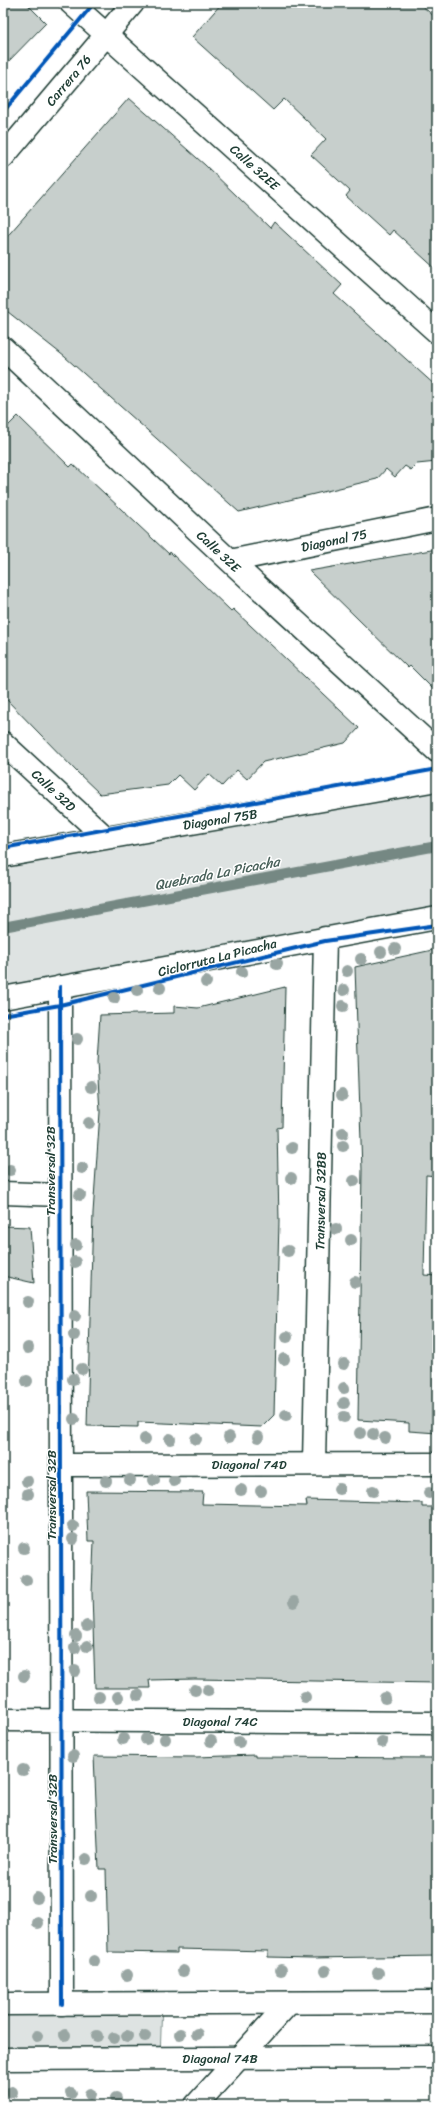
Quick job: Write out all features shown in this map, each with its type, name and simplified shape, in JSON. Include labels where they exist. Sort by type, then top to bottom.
[{"type":"street","name":"Calle 32EE","points":[[71,3],[105,35],[152,74],[437,332]]},
{"type":"street","name":"Carrera 76","points":[[3,157],[133,3]]},
{"type":"street","name":"Calle 32E","points":[[3,348],[230,561],[437,752]]},
{"type":"street","name":"Diagonal 75","points":[[230,561],[437,519]]},
{"type":"street","name":"Calle 32D","points":[[3,743],[105,837]]},
{"type":"street","name":"Diagonal 75B","points":[[3,856],[105,837],[302,805],[437,780]]},
{"type":"street","points":[[3,998],[437,918]]},
{"type":"street","name":"Transversal 32BB","points":[[314,1463],[325,938]]},
{"type":"street","name":"Transversal 32B","points":[[60,987],[62,2004]]},
{"type":"street","points":[[3,1193],[60,1195]]},
{"type":"street","name":"Diagonal 74D","points":[[61,1465],[314,1463],[437,1464]]},
{"type":"street","name":"Diagonal 74C","points":[[3,1720],[437,1722]]},
{"type":"street","points":[[3,2004],[437,2002]]},
{"type":"street","points":[[196,2105],[289,2003]]},
{"type":"street","name":"Diagonal 74B","points":[[3,2059],[437,2057]]},
{"type":"shaded area","points":[[437,780],[437,918],[3,998],[3,856]]},
{"type":"shaded area","points":[[162,2003],[160,2058],[3,2059],[3,2004]]},
{"type":"building","points":[[3,3],[26,3],[46,23],[3,67]]},
{"type":"building","points":[[222,3],[419,3],[437,19],[437,270],[393,230],[389,235],[346,196],[350,191],[311,155],[326,139],[284,99],[273,110],[192,37]]},
{"type":"building","points":[[129,98],[205,165],[270,228],[274,222],[342,285],[334,294],[437,387],[437,462],[417,464],[411,470],[405,466],[395,477],[386,469],[377,479],[239,512],[65,357],[3,308],[3,241]]},
{"type":"building","points":[[18,416],[70,467],[73,464],[169,554],[170,552],[231,611],[233,609],[359,728],[345,743],[263,762],[247,779],[237,770],[222,786],[209,774],[194,790],[178,775],[168,785],[100,794],[77,772],[3,696],[3,431]]},
{"type":"building","points":[[437,549],[437,693],[410,666],[408,668],[309,571]]},
{"type":"building","points":[[437,949],[437,1176],[426,1175],[424,1275],[437,1276],[437,1433],[409,1431],[409,1423],[358,1420],[362,1170],[355,967]]},
{"type":"building","points":[[285,987],[282,1127],[277,1128],[279,1221],[274,1415],[262,1427],[138,1422],[138,1427],[87,1426],[93,1213],[100,1112],[97,1062],[100,1015],[174,1013],[174,1006],[198,1008]]},
{"type":"building","points":[[3,1226],[30,1227],[34,1283],[3,1276]]},
{"type":"building","points":[[86,1491],[203,1492],[202,1504],[307,1506],[306,1500],[422,1503],[422,1507],[437,1507],[437,1683],[195,1679],[149,1680],[150,1688],[95,1688],[92,1593],[94,1541],[88,1541]]},
{"type":"building","points":[[255,1755],[255,1757],[437,1758],[437,1956],[312,1958],[268,1957],[268,1951],[177,1949],[177,1953],[108,1952],[106,1869],[99,1869],[94,1756],[196,1757]]},
{"type":"waterway","name":"Quebrada La Picacha","points":[[3,927],[437,846]]},
{"type":"cycle path","points":[[3,112],[94,3]]},
{"type":"cycle path","points":[[3,848],[437,769]]},
{"type":"cycle path","name":"Ciclorruta La Picacha","points":[[3,1015],[60,1005],[325,941],[437,925]]},
{"type":"cycle path","points":[[60,987],[62,2004]]}]
